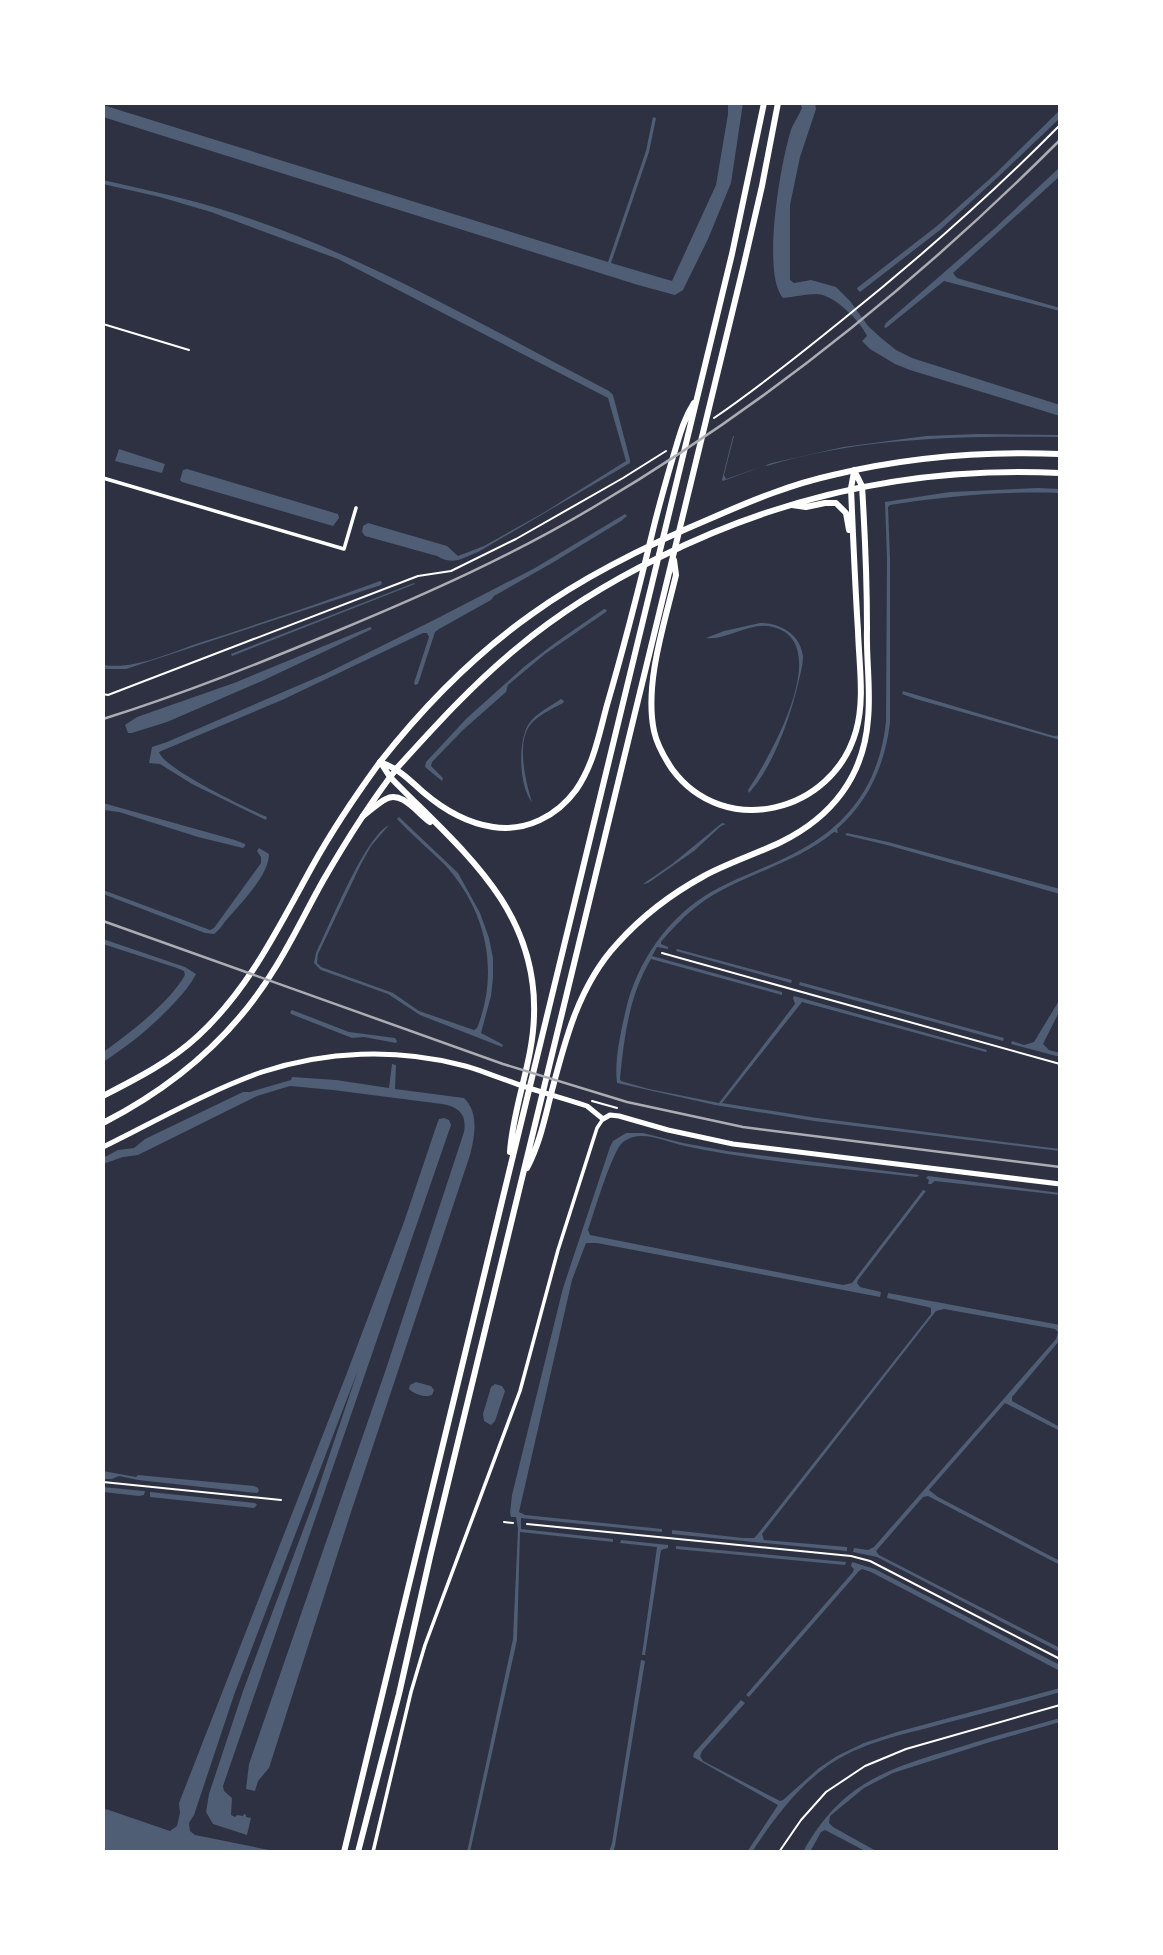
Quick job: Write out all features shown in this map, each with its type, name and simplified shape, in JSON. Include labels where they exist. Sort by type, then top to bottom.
[{"type":"main road","points":[[344,1852],[732,254],[764,103]]},
{"type":"main road","points":[[358,1852],[749,244],[778,104]]},
{"type":"main road","points":[[380,762],[397,768],[450,813],[496,828],[517,828],[538,821],[561,807],[575,791],[587,771],[598,741],[666,482],[685,417],[696,399]]},
{"type":"main road","points":[[103,1096],[171,1058],[195,1039],[226,1006],[264,954],[348,807],[380,762],[454,680],[533,614],[574,587],[696,524],[804,482],[908,461],[997,454],[1060,454]]},
{"type":"main road","points":[[674,552],[676,575],[655,667],[651,697],[654,733],[660,750],[688,786],[712,800],[738,808],[776,808],[805,797],[831,777],[842,763],[855,733],[860,703],[851,488],[854,470]]},
{"type":"main road","points":[[523,1175],[536,1150],[573,1018],[593,977],[615,945],[652,909],[671,895],[706,875],[782,841],[817,820],[840,797],[857,768],[869,718],[862,486],[854,470]]},
{"type":"main road","points":[[103,1124],[183,1073],[239,1019],[275,969],[324,880],[363,816],[397,768],[459,700],[518,647],[580,601],[691,541],[752,517],[851,488],[938,475],[1060,473]]},
{"type":"main road","points":[[790,505],[806,507],[828,502],[839,504],[846,513],[853,540]]},
{"type":"main road","points":[[380,762],[390,777],[493,885],[512,915],[526,951],[533,987],[534,1015],[512,1132],[509,1172]]},
{"type":"main road","points":[[363,816],[387,798],[395,797],[402,799],[422,817],[438,826]]},
{"type":"street","points":[[103,478],[344,548],[356,508]]},
{"type":"street","points":[[103,1147],[262,1072],[314,1059],[353,1054],[422,1057],[468,1067],[587,1106],[603,1119]]},
{"type":"street","points":[[373,1852],[411,1692],[425,1645],[520,1391],[558,1250],[597,1128],[603,1119],[610,1115],[618,1116],[689,1136],[733,1144],[1060,1184]]},
{"type":"lane","points":[[103,324],[189,350]]},
{"type":"path","points":[[731,407],[863,303],[932,244],[1060,125]]},
{"type":"path","points":[[103,694],[108,695],[418,576],[451,570],[556,517],[656,457]]},
{"type":"path","points":[[662,953],[1060,1064]]},
{"type":"path","points":[[589,1100],[616,1107]]},
{"type":"path","points":[[103,1482],[281,1500]]},
{"type":"path","points":[[504,1522],[513,1522]]},
{"type":"path","points":[[527,1524],[851,1556],[888,1569],[1060,1658]]},
{"type":"path","points":[[779,1852],[801,1820],[827,1792],[865,1766],[906,1749],[1060,1705]]},
{"type":"water","points":[[728,103],[743,103],[731,183],[683,290],[675,295],[103,117],[103,105],[608,262],[646,151],[653,117],[656,118],[649,152],[611,263],[672,281],[716,185]]},
{"type":"water","points":[[800,103],[815,103],[816,109],[800,157],[790,205],[790,280],[794,283],[811,280],[836,287],[868,326],[896,350],[912,358],[1060,405],[1060,416],[895,364],[862,341],[867,336],[859,324],[832,299],[817,294],[783,298],[777,285],[774,266],[775,215],[783,163],[792,127],[802,108]]},
{"type":"water","points":[[1060,110],[1060,118],[940,230],[860,292],[858,290],[857,288],[937,226]]},
{"type":"water","points":[[1060,167],[1060,176],[953,273],[957,278],[1060,308],[1060,311],[944,281],[884,327],[886,323]]},
{"type":"water","points":[[103,180],[217,208],[330,250],[425,294],[609,391],[613,395],[630,463],[478,552],[458,560],[443,559],[365,536],[362,532],[363,526],[368,523],[447,546],[458,556],[484,546],[543,513],[626,461],[608,398],[338,259],[211,212],[103,184]]},
{"type":"water","points":[[1060,435],[949,438],[875,444],[803,456],[843,447],[926,436]]},
{"type":"water","points":[[733,436],[724,475],[726,479],[762,466],[723,481],[722,480]]},
{"type":"water","points":[[119,449],[165,464],[162,473],[115,461]]},
{"type":"water","points":[[803,456],[766,465],[772,463]]},
{"type":"water","points":[[183,470],[338,514],[339,518],[333,526],[182,482],[180,480]]},
{"type":"water","points":[[1060,489],[1060,493],[975,495],[888,507],[890,723],[884,753],[874,781],[858,806],[837,829],[838,833],[834,832],[791,859],[728,887],[706,900],[685,916],[661,942],[668,949],[657,947],[652,956],[782,992],[782,995],[651,959],[637,987],[633,1002],[620,1079],[649,1089],[719,1103],[795,1004],[794,996],[987,1050],[986,1052],[802,1002],[722,1103],[1060,1151],[814,1121],[715,1105],[617,1083],[618,1046],[626,1009],[638,974],[656,942],[695,902],[731,882],[783,859],[830,830],[845,817],[868,784],[882,745],[886,722],[885,502],[950,492]]},
{"type":"water","points":[[625,514],[627,516],[621,521],[435,632],[418,684],[414,683],[429,637],[427,633],[282,700],[159,752],[164,759],[190,778],[267,817],[266,820],[192,784],[160,764],[149,763],[152,747],[325,674],[535,568]]},
{"type":"water","points":[[380,581],[381,585],[126,669],[103,669],[103,665],[128,665],[153,659]]},
{"type":"water","points":[[414,583],[232,656],[231,654]]},
{"type":"water","points":[[604,609],[606,612],[545,654],[508,685],[506,692],[432,762],[431,766],[443,778],[442,781],[425,767],[426,762],[467,718],[525,666]]},
{"type":"water","points":[[760,623],[775,625],[789,632],[798,642],[803,660],[795,697],[780,742],[766,770],[749,793],[748,790],[769,754],[792,703],[798,678],[798,655],[791,637],[773,627],[756,627],[722,637],[706,638]]},
{"type":"water","points":[[370,627],[372,629],[262,681],[167,722],[128,733],[125,725],[137,717],[234,683]]},
{"type":"water","points":[[903,691],[1054,736],[1060,735],[1060,740],[916,699],[902,694]]},
{"type":"water","points":[[561,699],[563,703],[537,718],[526,733],[523,753],[532,802],[522,775],[523,740],[526,730],[533,718]]},
{"type":"water","points":[[103,803],[235,840],[245,846],[243,848],[198,837],[119,812],[103,810]]},
{"type":"water","points":[[399,817],[458,873],[480,913],[493,958],[491,996],[481,1033],[503,1045],[502,1047],[420,1015],[388,994],[321,970],[314,963],[316,953],[359,864],[379,833],[389,825],[371,846],[361,864],[318,954],[317,963],[321,967],[393,993],[419,1011],[474,1030],[477,1028],[484,1006],[488,963],[479,921],[458,882],[444,864],[397,819]]},
{"type":"water","points":[[722,823],[726,824],[694,851],[643,884],[672,864]]},
{"type":"water","points":[[847,833],[1060,889],[1060,894],[845,835]]},
{"type":"water","points":[[259,848],[269,854],[265,871],[214,934],[205,933],[103,894],[103,890],[210,930],[261,863],[257,851]]},
{"type":"water","points":[[103,939],[185,967],[196,974],[185,991],[159,1018],[103,1062],[103,1052],[170,996],[185,975],[184,971],[177,968],[103,944]]},
{"type":"water","points":[[677,949],[792,980],[791,983],[676,951]]},
{"type":"water","points":[[800,982],[1004,1038],[1003,1041],[799,985]]},
{"type":"water","points":[[1060,999],[1060,1010],[1043,1044],[1049,1050],[1060,1053],[1060,1057],[1011,1044],[1012,1041],[1024,1045],[1034,1042]]},
{"type":"water","points":[[292,1010],[349,1032],[395,1038],[397,1041],[352,1038],[291,1014]]},
{"type":"water","points":[[392,1064],[396,1065],[395,1089],[464,1098],[474,1117],[473,1140],[269,1768],[258,1781],[255,1791],[246,1789],[249,1764],[386,1369],[464,1132],[464,1120],[457,1109],[442,1104],[290,1086],[257,1096],[138,1155],[103,1164],[103,1158],[118,1150],[134,1148],[145,1139],[243,1092],[291,1080],[292,1077],[389,1088]]},
{"type":"water","points":[[439,1119],[449,1120],[451,1125],[223,1786],[224,1791],[232,1798],[231,1815],[235,1817],[244,1814],[251,1818],[247,1835],[213,1824],[206,1812],[209,1794],[358,1370],[234,1695],[189,1823],[190,1831],[195,1835],[279,1852],[103,1852],[103,1808],[170,1831],[177,1826],[179,1803],[345,1378],[404,1222],[437,1124]]},
{"type":"water","points":[[626,1133],[643,1133],[727,1151],[919,1175],[917,1177],[714,1152],[654,1137],[638,1136],[623,1142],[614,1157],[588,1230],[590,1235],[843,1285],[852,1283],[923,1190],[926,1191],[858,1280],[860,1287],[881,1292],[880,1297],[586,1243],[572,1280],[519,1512],[525,1515],[662,1529],[662,1532],[521,1518],[521,1529],[613,1539],[613,1542],[520,1532],[517,1640],[470,1852],[467,1852],[513,1639],[518,1529],[516,1517],[511,1517],[510,1513],[512,1495],[563,1288],[610,1147],[613,1141]]},
{"type":"water","points":[[928,1176],[1060,1195],[935,1181],[928,1184]]},
{"type":"water","points":[[888,1293],[1060,1325],[1060,1340],[1012,1397],[1012,1401],[1060,1427],[1060,1431],[1005,1403],[929,1490],[1060,1561],[1060,1565],[928,1496],[923,1497],[876,1551],[879,1555],[1060,1648],[1060,1652],[877,1557],[853,1552],[854,1548],[868,1550],[874,1547],[1056,1339],[1058,1332],[1055,1329],[944,1309],[936,1311],[762,1534],[764,1540],[847,1547],[847,1551],[672,1534],[672,1530],[743,1538],[754,1538],[757,1535],[931,1314],[931,1308],[887,1298]]},
{"type":"water","points":[[416,1382],[431,1386],[434,1390],[432,1395],[423,1396],[411,1391],[410,1385]]},
{"type":"water","points":[[495,1384],[502,1386],[505,1391],[495,1421],[491,1425],[484,1421],[483,1414],[491,1387]]},
{"type":"water","points":[[103,1471],[136,1477],[138,1475],[254,1486],[259,1491],[257,1493],[119,1476],[103,1479]]},
{"type":"water","points":[[103,1487],[145,1491],[144,1495],[139,1496],[103,1492]]},
{"type":"water","points":[[150,1492],[257,1505],[254,1508],[150,1497]]},
{"type":"water","points":[[621,1540],[668,1545],[668,1548],[661,1550],[645,1655],[642,1655],[657,1547],[620,1543]]},
{"type":"water","points":[[676,1546],[846,1562],[845,1565],[676,1549]]},
{"type":"water","points":[[852,1562],[875,1569],[1060,1665],[1060,1671],[862,1569],[749,1697],[746,1695],[853,1572]]},
{"type":"water","points":[[641,1660],[645,1661],[615,1846],[613,1852],[609,1852],[612,1843]]},
{"type":"water","points":[[1060,1688],[1057,1693],[882,1740],[839,1758],[794,1796],[752,1852],[747,1852],[778,1805],[693,1757],[741,1700],[745,1703],[700,1756],[703,1761],[780,1801],[819,1768],[864,1743]]},
{"type":"water","points":[[1060,1718],[1060,1722],[893,1773],[864,1788],[830,1816],[829,1823],[833,1827],[878,1852],[867,1852],[825,1830],[821,1832],[810,1852],[803,1852],[833,1810],[850,1794],[887,1772],[908,1763]]},
{"type":"railway","points":[[103,719],[221,678],[404,603],[502,557],[597,505],[721,425],[840,337],[953,242],[1060,140]]},
{"type":"railway","points":[[103,921],[503,1064],[627,1102],[743,1127],[1060,1167]]}]
